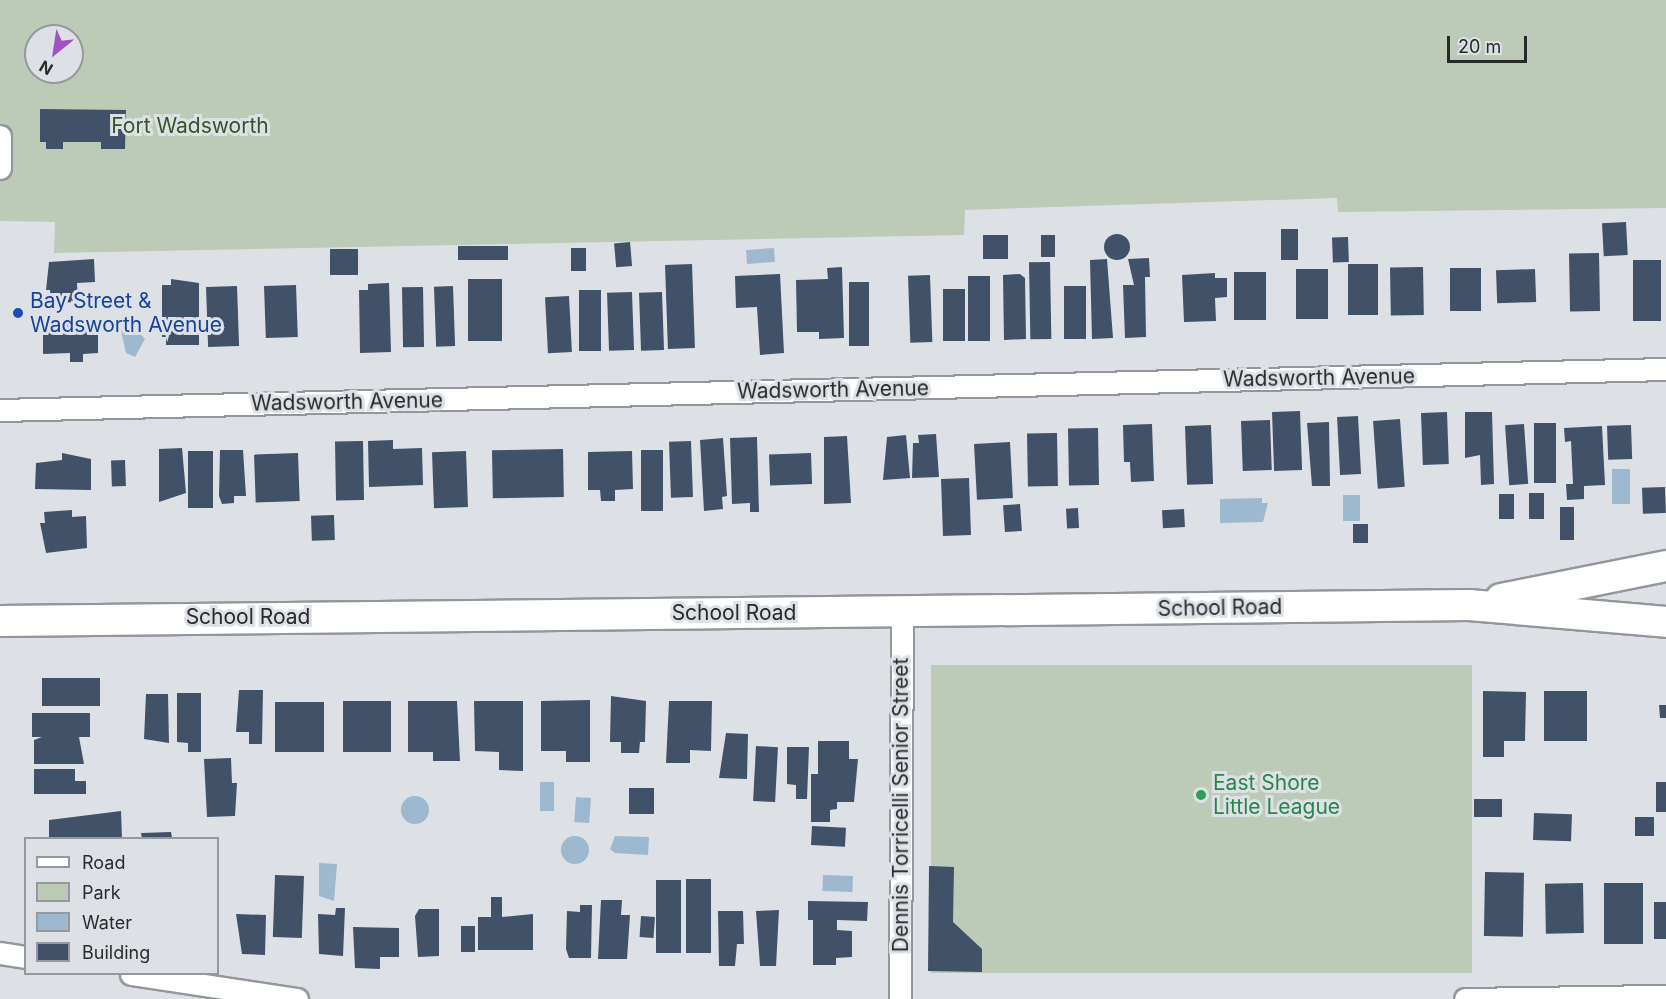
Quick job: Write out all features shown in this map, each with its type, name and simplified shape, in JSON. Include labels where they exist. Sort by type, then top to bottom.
[{"type":"main road","name":"School Road","points":[[1469,605],[1666,566]]},
{"type":"main road","points":[[1573,617],[1666,601]]},
{"type":"main road","name":"School Road","points":[[0,621],[1469,605],[1573,617]]},
{"type":"main road","points":[[1573,617],[1666,622]]},
{"type":"street","points":[[0,136],[0,168]]},
{"type":"street","name":"Wadsworth Avenue","points":[[0,410],[1666,369]]},
{"type":"street","name":"Dennis Torricelli Senior Street","points":[[900,999],[902,612]]},
{"type":"street","points":[[0,953],[24,957]]},
{"type":"street","points":[[138,975],[297,999]]},
{"type":"street","points":[[1465,999],[1666,996]]},
{"type":"green space","name":"Fort Wadsworth","points":[[0,0],[1666,0],[1666,208],[1338,212],[1337,198],[965,210],[964,235],[54,253],[55,222],[0,221]]},
{"type":"green space","name":"East Shore Little League","points":[[931,665],[1472,665],[1472,973],[931,973]]},
{"type":"water","points":[[774,248],[775,262],[747,264],[746,250]]},
{"type":"water","points":[[131,323],[145,339],[135,357],[126,353],[121,331]]},
{"type":"water","points":[[1612,469],[1630,469],[1630,504],[1612,504]]},
{"type":"water","points":[[1343,495],[1360,495],[1360,521],[1343,521]]},
{"type":"water","points":[[1262,498],[1262,503],[1268,503],[1263,522],[1220,523],[1220,499]]},
{"type":"water","points":[[540,782],[554,782],[554,811],[540,811]]},
{"type":"water","points":[[415,796],[425,800],[429,810],[425,820],[415,824],[405,820],[401,810],[405,800]]},
{"type":"water","points":[[576,797],[591,798],[589,823],[574,822]]},
{"type":"water","points":[[575,836],[585,840],[589,850],[585,860],[575,864],[565,860],[561,850],[565,840]]},
{"type":"water","points":[[615,836],[649,837],[648,855],[615,853],[610,849]]},
{"type":"water","points":[[319,863],[337,864],[334,901],[319,896]]},
{"type":"water","points":[[823,875],[853,876],[852,892],[822,891]]},
{"type":"building","points":[[40,109],[126,110],[125,149],[101,149],[101,142],[63,142],[63,149],[46,149],[46,142],[40,142]]},
{"type":"building","points":[[1626,222],[1628,255],[1604,256],[1602,223]]},
{"type":"building","points":[[1281,229],[1298,229],[1298,260],[1281,260]]},
{"type":"building","points":[[1117,234],[1126,238],[1130,247],[1126,256],[1117,260],[1108,256],[1104,247],[1108,238]]},
{"type":"building","points":[[983,235],[1008,235],[1008,259],[983,259]]},
{"type":"building","points":[[1041,235],[1055,235],[1055,257],[1041,257]]},
{"type":"building","points":[[1348,237],[1349,262],[1333,263],[1332,238]]},
{"type":"building","points":[[630,242],[632,266],[616,267],[614,243]]},
{"type":"building","points":[[458,246],[508,246],[508,260],[458,260]]},
{"type":"building","points":[[571,248],[586,248],[586,271],[571,271]]},
{"type":"building","points":[[330,249],[358,249],[358,275],[330,275]]},
{"type":"building","points":[[1599,253],[1600,311],[1570,312],[1569,254]]},
{"type":"building","points":[[1149,258],[1150,277],[1145,277],[1146,337],[1125,338],[1123,285],[1134,285],[1128,259]]},
{"type":"building","points":[[94,259],[95,282],[77,283],[78,302],[51,303],[50,290],[46,290],[49,262]]},
{"type":"building","points":[[1107,259],[1113,338],[1092,339],[1090,260]]},
{"type":"building","points":[[1633,260],[1661,260],[1661,321],[1633,321]]},
{"type":"building","points":[[1029,262],[1050,262],[1051,339],[1030,339]]},
{"type":"building","points":[[692,264],[695,348],[668,349],[665,265]]},
{"type":"building","points":[[1348,264],[1378,264],[1378,315],[1348,315]]},
{"type":"building","points":[[842,267],[844,338],[819,339],[819,332],[797,332],[796,280],[828,279],[827,268]]},
{"type":"building","points":[[1423,267],[1424,315],[1391,316],[1390,268]]},
{"type":"building","points":[[1450,268],[1481,268],[1481,311],[1450,311]]},
{"type":"building","points":[[1296,269],[1328,269],[1328,319],[1296,319]]},
{"type":"building","points":[[1535,269],[1536,302],[1497,303],[1496,270]]},
{"type":"building","points":[[1234,272],[1266,272],[1266,320],[1234,320]]},
{"type":"building","points":[[1215,273],[1215,278],[1227,278],[1227,297],[1215,298],[1216,321],[1184,322],[1182,275]]},
{"type":"building","points":[[780,274],[784,353],[760,355],[757,307],[736,308],[735,276]]},
{"type":"building","points":[[1020,274],[1025,278],[1026,339],[1004,340],[1003,275]]},
{"type":"building","points":[[930,275],[932,342],[910,343],[908,276]]},
{"type":"building","points":[[968,276],[990,276],[990,341],[968,341]]},
{"type":"building","points":[[171,279],[199,283],[199,345],[166,345],[166,337],[162,337],[162,285],[171,285]]},
{"type":"building","points":[[468,279],[502,279],[502,341],[468,341]]},
{"type":"building","points":[[849,282],[869,282],[869,346],[849,346]]},
{"type":"building","points":[[389,283],[391,352],[360,353],[359,290],[368,290],[368,284]]},
{"type":"building","points":[[296,285],[298,337],[266,338],[264,286]]},
{"type":"building","points":[[237,286],[239,346],[208,347],[206,287]]},
{"type":"building","points":[[453,286],[455,346],[436,347],[434,287]]},
{"type":"building","points":[[1064,286],[1086,286],[1086,339],[1064,339]]},
{"type":"building","points":[[402,287],[423,287],[424,347],[403,347]]},
{"type":"building","points":[[943,289],[965,289],[965,341],[943,341]]},
{"type":"building","points":[[579,290],[601,290],[601,351],[579,351]]},
{"type":"building","points":[[632,292],[634,350],[609,351],[607,293]]},
{"type":"building","points":[[662,292],[664,350],[641,351],[639,293]]},
{"type":"building","points":[[569,296],[572,352],[548,353],[545,297]]},
{"type":"building","points":[[73,318],[98,318],[98,353],[83,354],[83,362],[70,362],[70,353],[43,354],[43,327],[73,324]]},
{"type":"building","points":[[1300,411],[1302,470],[1274,471],[1272,412]]},
{"type":"building","points":[[1447,412],[1449,464],[1423,465],[1421,413]]},
{"type":"building","points":[[1465,412],[1492,412],[1494,484],[1481,485],[1480,455],[1465,458]]},
{"type":"building","points":[[1358,416],[1361,474],[1340,475],[1337,417]]},
{"type":"building","points":[[1400,419],[1405,487],[1378,489],[1373,421]]},
{"type":"building","points":[[1270,420],[1272,470],[1243,471],[1241,421]]},
{"type":"building","points":[[1329,422],[1330,486],[1312,486],[1307,423]]},
{"type":"building","points":[[1534,423],[1556,423],[1556,483],[1534,483]]},
{"type":"building","points":[[1152,424],[1154,481],[1131,482],[1130,462],[1124,462],[1123,425]]},
{"type":"building","points":[[1524,424],[1528,484],[1509,485],[1505,425]]},
{"type":"building","points":[[1211,425],[1213,484],[1187,485],[1185,426]]},
{"type":"building","points":[[1631,425],[1632,459],[1608,460],[1607,426]]},
{"type":"building","points":[[1602,426],[1605,485],[1584,486],[1584,499],[1567,500],[1566,484],[1573,484],[1571,441],[1565,442],[1564,428]]},
{"type":"building","points":[[1098,428],[1099,485],[1069,486],[1068,429]]},
{"type":"building","points":[[1057,433],[1058,486],[1028,487],[1027,434]]},
{"type":"building","points":[[936,434],[939,477],[912,478],[913,443],[919,443],[918,435]]},
{"type":"building","points":[[906,435],[910,478],[883,480],[887,437]]},
{"type":"building","points":[[847,436],[851,503],[824,504],[824,437]]},
{"type":"building","points":[[757,437],[759,512],[750,512],[750,503],[732,504],[730,438]]},
{"type":"building","points":[[723,438],[727,496],[722,497],[723,509],[704,511],[700,440]]},
{"type":"building","points":[[393,440],[393,449],[422,448],[423,485],[369,487],[368,441]]},
{"type":"building","points":[[335,441],[363,441],[364,500],[336,500]]},
{"type":"building","points":[[691,441],[693,497],[671,498],[669,442]]},
{"type":"building","points":[[1010,442],[1013,498],[977,500],[974,444]]},
{"type":"building","points":[[182,448],[186,493],[159,502],[159,449]]},
{"type":"building","points":[[563,449],[564,497],[493,498],[492,450]]},
{"type":"building","points":[[220,450],[243,450],[246,496],[234,496],[234,503],[222,504],[219,496]]},
{"type":"building","points":[[641,450],[663,450],[663,511],[641,511]]},
{"type":"building","points":[[188,451],[213,451],[213,508],[188,508]]},
{"type":"building","points":[[466,451],[468,507],[434,508],[432,452]]},
{"type":"building","points":[[632,451],[633,489],[615,490],[615,501],[601,501],[600,490],[588,490],[588,452]]},
{"type":"building","points":[[62,453],[91,459],[91,490],[35,489],[36,463],[62,460]]},
{"type":"building","points":[[298,453],[300,501],[256,503],[254,455]]},
{"type":"building","points":[[811,453],[812,484],[770,485],[769,454]]},
{"type":"building","points":[[111,460],[125,460],[126,486],[112,486]]},
{"type":"building","points":[[969,478],[971,535],[943,536],[941,479]]},
{"type":"building","points":[[1665,487],[1666,513],[1643,514],[1642,488]]},
{"type":"building","points":[[1529,493],[1544,493],[1544,519],[1529,519]]},
{"type":"building","points":[[1499,494],[1514,494],[1514,519],[1499,519]]},
{"type":"building","points":[[1020,504],[1022,531],[1005,532],[1003,505]]},
{"type":"building","points":[[1560,507],[1574,507],[1574,540],[1560,540]]},
{"type":"building","points":[[1078,508],[1079,528],[1067,529],[1066,509]]},
{"type":"building","points":[[1184,509],[1185,527],[1163,528],[1162,510]]},
{"type":"building","points":[[72,510],[72,517],[86,516],[87,548],[46,553],[40,523],[45,523],[44,512]]},
{"type":"building","points":[[334,515],[335,540],[312,541],[311,516]]},
{"type":"building","points":[[1353,524],[1368,524],[1368,543],[1353,543]]},
{"type":"building","points":[[42,678],[100,678],[100,706],[42,706]]},
{"type":"building","points":[[239,690],[263,690],[262,744],[249,744],[249,732],[236,732]]},
{"type":"building","points":[[1483,691],[1526,692],[1525,741],[1504,741],[1504,757],[1483,757]]},
{"type":"building","points":[[1544,691],[1587,691],[1587,741],[1544,741]]},
{"type":"building","points":[[177,693],[201,693],[201,752],[188,752],[188,743],[177,742]]},
{"type":"building","points":[[146,694],[168,694],[169,743],[144,739]]},
{"type":"building","points":[[611,696],[646,701],[645,742],[640,742],[639,753],[621,753],[621,742],[610,742]]},
{"type":"building","points":[[590,700],[590,762],[566,762],[566,751],[541,751],[541,701]]},
{"type":"building","points":[[343,701],[391,701],[391,752],[343,752]]},
{"type":"building","points":[[408,701],[457,701],[460,761],[433,761],[433,752],[408,752]]},
{"type":"building","points":[[474,701],[523,701],[523,771],[499,770],[499,752],[475,751]]},
{"type":"building","points":[[669,701],[712,701],[711,751],[690,750],[690,763],[666,763]]},
{"type":"building","points":[[275,702],[324,702],[324,752],[275,752]]},
{"type":"building","points":[[1659,705],[1666,705],[1666,718],[1660,718]]},
{"type":"building","points":[[32,713],[90,713],[90,737],[79,737],[84,764],[34,764],[34,740],[42,737],[32,737]]},
{"type":"building","points":[[726,733],[748,734],[747,779],[719,778]]},
{"type":"building","points":[[818,741],[849,741],[849,759],[858,759],[854,802],[837,802],[837,809],[830,810],[830,822],[811,822],[811,774],[818,774]]},
{"type":"building","points":[[756,746],[778,747],[775,802],[753,801]]},
{"type":"building","points":[[787,747],[809,747],[807,799],[796,799],[796,785],[787,784]]},
{"type":"building","points":[[231,758],[232,783],[237,783],[235,816],[207,817],[204,759]]},
{"type":"building","points":[[34,769],[75,769],[75,781],[86,781],[86,794],[34,794]]},
{"type":"building","points":[[1656,782],[1666,782],[1666,812],[1656,812]]},
{"type":"building","points":[[629,788],[654,788],[654,814],[629,814]]},
{"type":"building","points":[[1474,799],[1502,799],[1502,817],[1474,817]]},
{"type":"building","points":[[121,811],[122,837],[49,837],[49,820]]},
{"type":"building","points":[[1534,813],[1572,814],[1571,841],[1533,840]]},
{"type":"building","points":[[1635,817],[1654,817],[1654,836],[1635,836]]},
{"type":"building","points":[[812,826],[846,828],[845,847],[811,845]]},
{"type":"building","points":[[171,832],[172,837],[142,837],[141,833]]},
{"type":"building","points":[[929,866],[954,867],[953,922],[982,949],[982,972],[928,971]]},
{"type":"building","points":[[1485,872],[1524,873],[1523,937],[1484,936]]},
{"type":"building","points":[[275,875],[304,876],[302,938],[273,937]]},
{"type":"building","points":[[686,879],[711,879],[711,953],[686,953]]},
{"type":"building","points":[[656,880],[681,880],[681,953],[656,953]]},
{"type":"building","points":[[1583,883],[1584,933],[1546,934],[1545,884]]},
{"type":"building","points":[[1604,883],[1643,883],[1643,944],[1604,944]]},
{"type":"building","points":[[491,897],[502,897],[502,917],[533,914],[533,950],[478,950],[478,917],[491,917]]},
{"type":"building","points":[[601,900],[622,900],[621,915],[630,915],[627,959],[598,959]]},
{"type":"building","points":[[808,901],[868,902],[867,921],[837,920],[837,930],[852,931],[852,957],[836,958],[836,965],[813,965],[813,920],[808,920]]},
{"type":"building","points":[[1654,902],[1666,902],[1666,939],[1654,939]]},
{"type":"building","points":[[580,905],[592,905],[591,958],[569,958],[566,949],[567,911],[580,912]]},
{"type":"building","points":[[336,908],[345,908],[343,956],[319,954],[318,914],[335,915]]},
{"type":"building","points":[[419,909],[439,909],[439,956],[418,957],[415,916]]},
{"type":"building","points":[[779,910],[776,966],[760,966],[756,911]]},
{"type":"building","points":[[718,911],[743,911],[744,944],[737,944],[735,966],[719,966]]},
{"type":"building","points":[[236,914],[266,915],[265,955],[242,954]]},
{"type":"building","points":[[641,916],[655,917],[654,938],[640,937]]},
{"type":"building","points":[[461,926],[475,926],[475,952],[461,952]]},
{"type":"building","points":[[353,927],[399,928],[399,957],[380,957],[380,969],[355,968]]},
{"type":"place","name":"Bay Street & Wadsworth Avenue","points":[[18,313]]},
{"type":"place","name":"East Shore Little League","points":[[1201,795]]}]
